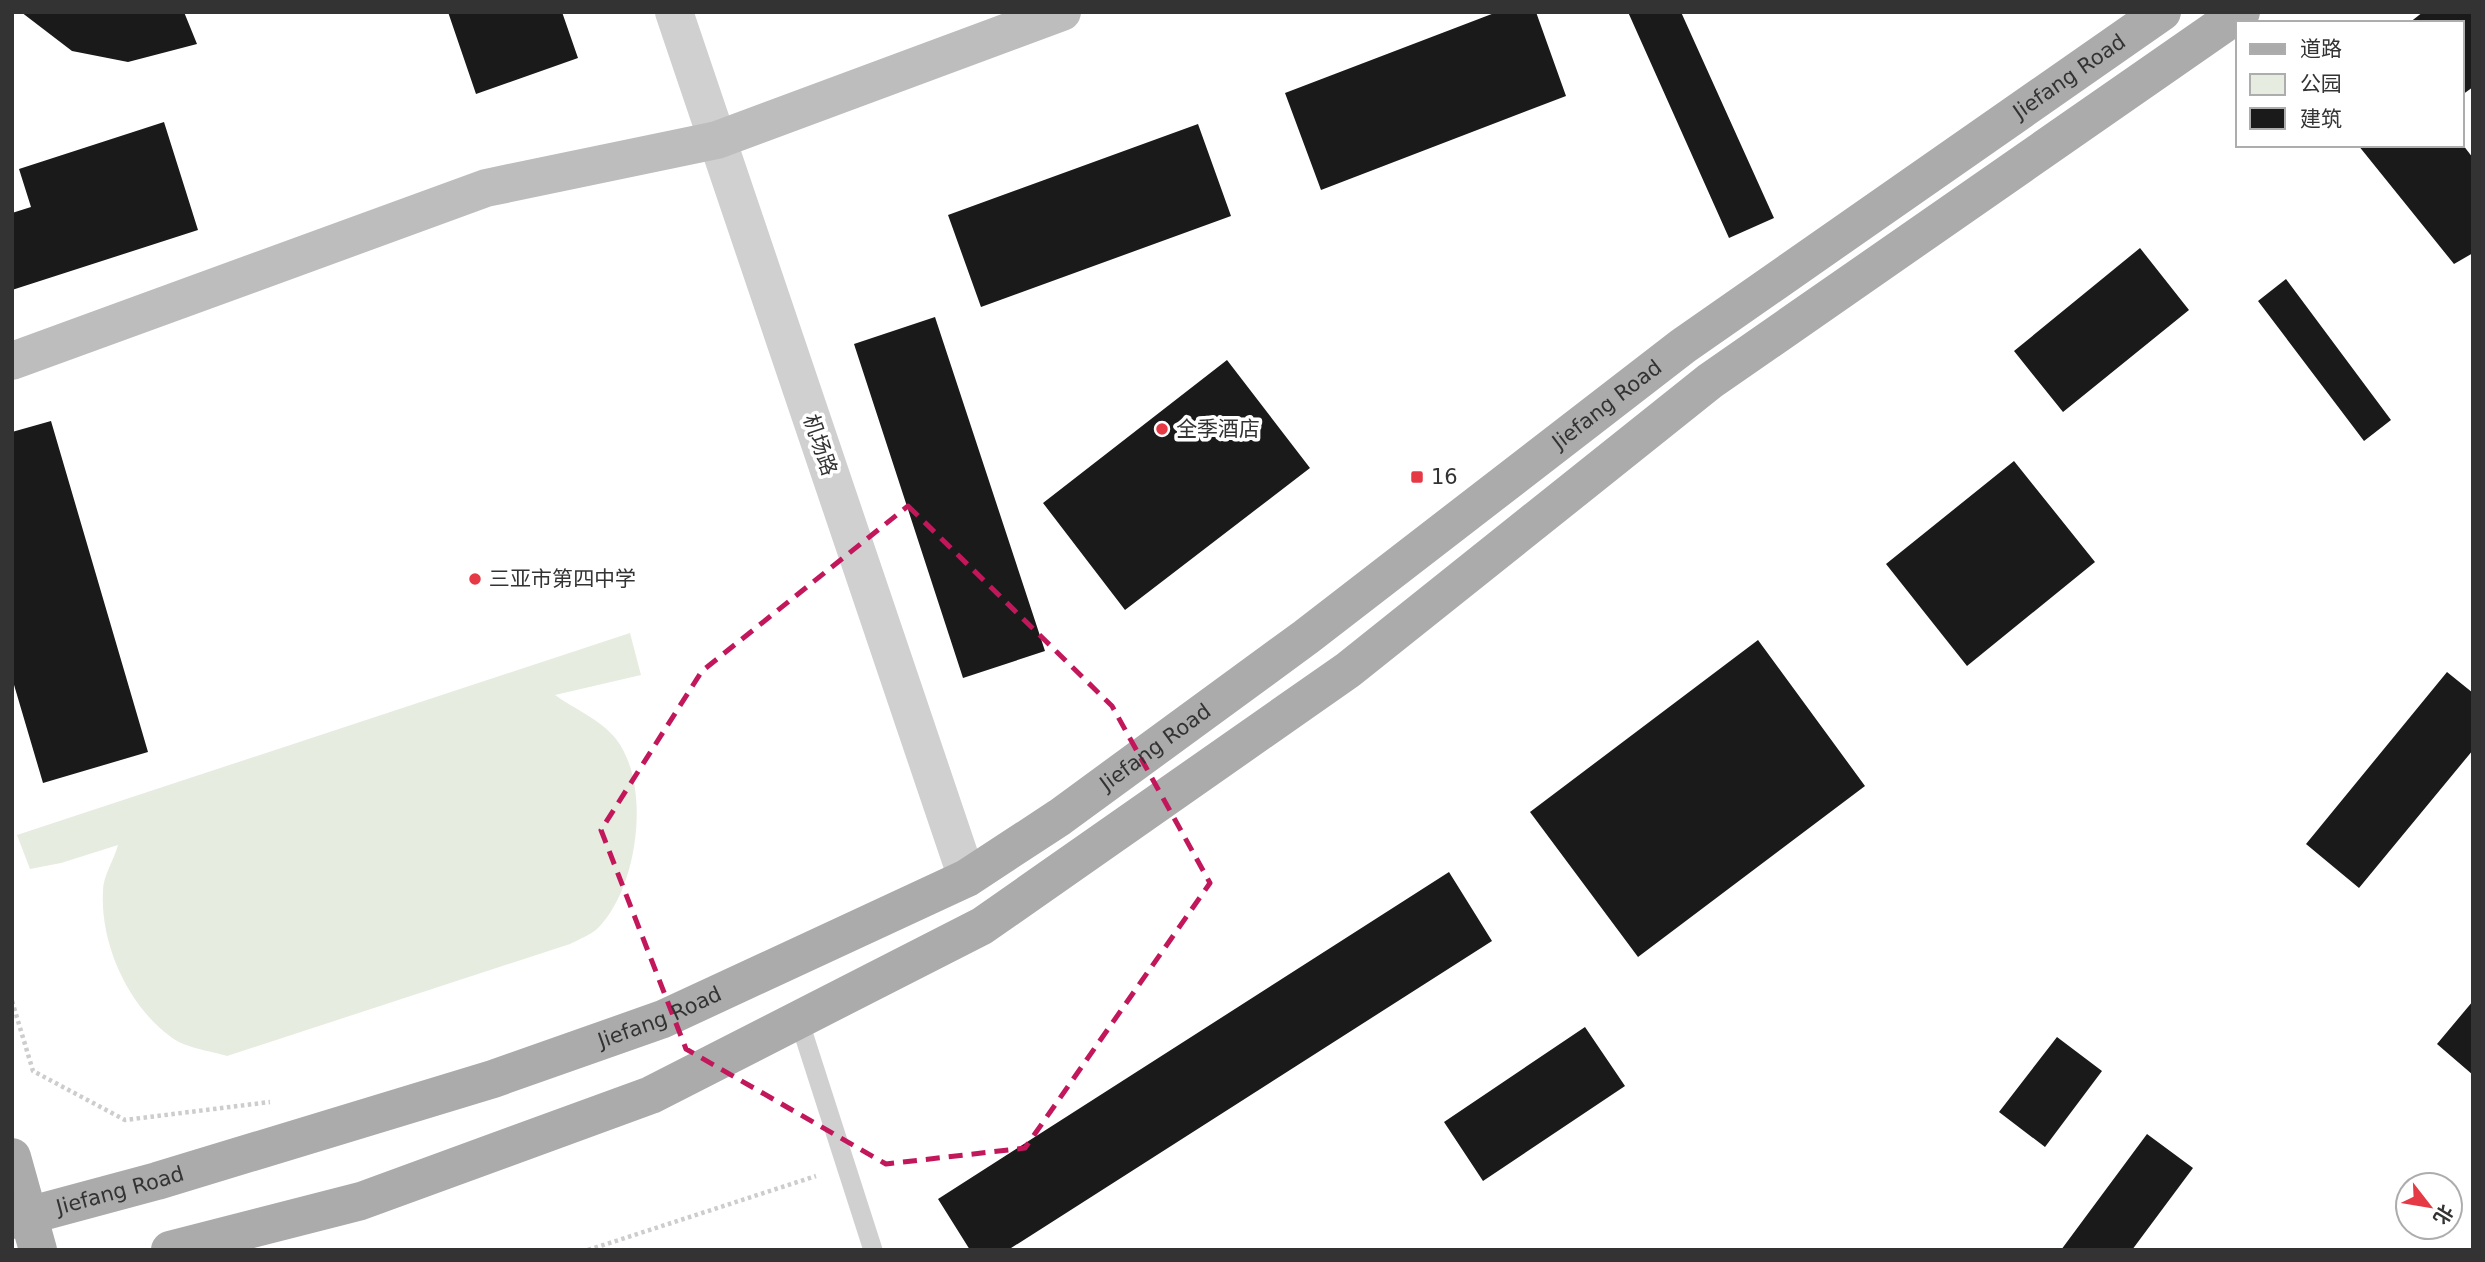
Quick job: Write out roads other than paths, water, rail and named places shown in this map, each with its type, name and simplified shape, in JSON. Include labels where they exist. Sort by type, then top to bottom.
[{"type":"main road","name":"Jiefang Road","points":[[26,1229],[493,1079],[663,1019],[967,878],[1060,817],[1306,638],[1683,346],[2162,12]]},
{"type":"main road","points":[[170,1250],[361,1201],[626,1105],[651,1095],[982,926],[1348,670],[1710,381],[2241,12]]},
{"type":"main road","points":[[12,1157],[26,1229]]},
{"type":"street","name":"机场路","points":[[674,12],[967,878]]},
{"type":"street","points":[[12,361],[485,188],[717,139],[1062,12]]},
{"type":"lane","points":[[799,1020],[873,1250]]},
{"type":"place","name":"全季酒店","points":[[1162,429]]},
{"type":"place","name":"16","points":[[1417,477]]},
{"type":"place","name":"三亚市第四中学","points":[[475,579]]}]
